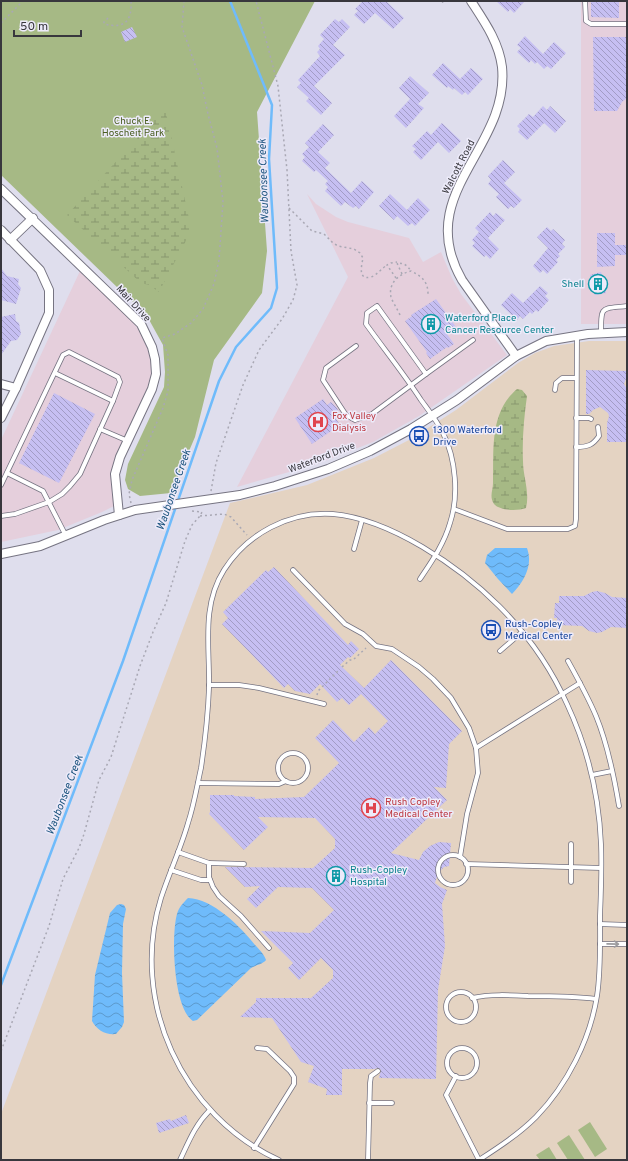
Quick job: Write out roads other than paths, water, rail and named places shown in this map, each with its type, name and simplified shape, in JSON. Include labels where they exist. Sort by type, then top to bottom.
[{"type":"street","name":"Walcott Road","points":[[471,1],[498,49],[502,66],[501,96],[492,123],[456,191],[449,213],[447,229],[448,244],[450,256],[462,280],[516,356]]},
{"type":"street","name":"Mair Drive","points":[[1,188],[140,324],[152,347],[156,374],[152,389],[120,457],[115,474],[119,515]]},
{"type":"street","points":[[10,240],[32,218]]},
{"type":"street","points":[[1,230],[40,270],[49,290],[49,313],[1,418]]},
{"type":"street","name":"Waterford Drive","points":[[1,554],[40,546],[119,515],[144,509],[240,495],[275,486],[328,469],[389,441],[433,416],[516,356],[546,341],[577,335],[627,332]]},
{"type":"street","points":[[1,384],[16,388]]},
{"type":"lane","points":[[585,1],[586,21],[591,24],[627,24]]},
{"type":"lane","points":[[420,579],[436,555],[445,537],[454,509],[456,490],[451,457],[444,434],[433,416],[366,324],[367,313],[378,306],[426,374]]},
{"type":"lane","points":[[601,333],[603,311],[606,308],[627,306]]},
{"type":"lane","points":[[454,509],[507,529],[568,529],[575,526],[577,335]]},
{"type":"lane","points":[[356,346],[326,368],[323,380],[346,415],[355,420],[372,414],[393,399],[410,384],[473,340]]},
{"type":"lane","points":[[1,486],[63,355],[69,352],[118,377],[120,382],[100,429],[80,474],[70,486],[62,494],[50,502],[15,514],[1,516]]},
{"type":"lane","points":[[55,373],[112,401]]},
{"type":"lane","points":[[555,390],[556,383],[562,378],[576,378]]},
{"type":"lane","points":[[576,418],[591,419]]},
{"type":"lane","points":[[576,447],[586,447],[591,445],[599,436],[598,427]]},
{"type":"lane","points":[[100,429],[128,441]]},
{"type":"lane","points":[[8,473],[43,491],[50,502],[66,537]]},
{"type":"lane","points":[[279,1160],[254,1148],[238,1137],[210,1110],[189,1082],[172,1052],[160,1018],[154,990],[152,952],[153,934],[158,907],[188,823],[198,783],[206,729],[209,685],[207,633],[208,612],[214,591],[222,572],[235,556],[259,534],[274,525],[288,520],[322,514],[346,516],[362,520],[396,534],[436,555],[479,588],[522,632],[542,660],[562,694],[582,740],[592,775],[600,829],[601,868],[600,944],[596,999],[592,1017],[582,1046],[564,1081],[538,1116],[510,1140],[479,1160],[446,1095],[456,1076]]},
{"type":"lane","points":[[354,549],[362,520]]},
{"type":"lane","points":[[293,570],[345,624],[363,634],[376,646],[392,648],[433,679],[451,698],[469,728],[476,748],[478,773],[467,814],[460,857]]},
{"type":"lane","points":[[500,651],[522,632]]},
{"type":"lane","points":[[568,661],[596,717],[607,749],[619,806]]},
{"type":"lane","points":[[476,748],[580,683]]},
{"type":"lane","points":[[209,685],[238,685],[258,688],[324,704]]},
{"type":"lane","points":[[198,783],[279,784],[286,781],[296,782],[305,777],[308,767],[304,758],[300,755],[291,753],[287,754],[280,760],[278,770],[286,781]]},
{"type":"lane","points":[[592,775],[612,771]]},
{"type":"lane","points":[[571,844],[571,882]]},
{"type":"lane","points":[[178,852],[209,863],[244,864]]},
{"type":"lane","points":[[450,856],[460,857],[466,864],[467,874],[462,882],[452,885],[443,882],[438,874],[439,864],[442,860],[450,856]]},
{"type":"lane","points":[[209,863],[209,877],[219,896],[241,916],[269,948]]},
{"type":"lane","points":[[466,864],[601,868]]},
{"type":"lane","points":[[171,870],[200,880],[210,880]]},
{"type":"lane","points":[[600,924],[627,925]]},
{"type":"lane","points":[[600,944],[627,944]]},
{"type":"lane","points":[[472,998],[475,1011],[470,1019],[457,1022],[449,1016],[446,1007],[450,998],[454,994],[463,993],[472,998],[484,995],[498,995],[569,996],[596,999]]},
{"type":"lane","points":[[254,1148],[294,1084],[294,1077],[290,1071],[267,1049],[257,1048]]},
{"type":"lane","points":[[460,1048],[469,1050],[476,1057],[477,1062],[474,1071],[466,1077],[461,1078],[456,1076],[452,1074],[448,1065],[449,1056],[451,1052],[460,1048]]},
{"type":"lane","points":[[368,1160],[370,1084],[371,1076],[378,1071]]},
{"type":"lane","points":[[369,1103],[392,1102]]},
{"type":"lane","points":[[180,1160],[195,1128],[210,1110]]},
{"type":"water","points":[[495,548],[527,548],[529,557],[528,568],[522,582],[512,594],[485,563],[487,555]]},
{"type":"water","points":[[188,898],[207,903],[234,922],[261,952],[266,960],[251,968],[197,1020],[193,1021],[186,1014],[181,1002],[175,970],[174,954],[175,924],[177,914],[180,907]]},
{"type":"water","points":[[117,905],[124,905],[126,909],[123,924],[122,973],[124,1022],[116,1034],[108,1034],[96,1027],[92,1021],[95,975],[110,913]]},
{"type":"waterway","name":"Waubonsee Creek","points":[[1,985],[123,661],[219,381],[236,347],[271,308],[277,288],[269,159],[272,105],[230,1]]},
{"type":"place","name":"Shell","points":[[598,284]]},
{"type":"place","name":"Waterford Place Cancer Resource Center","points":[[431,324]]},
{"type":"place","name":"Fox Valley Dialysis","points":[[318,422]]},
{"type":"place","name":"1300 Waterford Drive","points":[[419,436]]},
{"type":"place","name":"Rush-Copley Medical Center","points":[[491,630]]},
{"type":"place","name":"Rush Copley Medical Center","points":[[371,808]]},
{"type":"place","name":"Rush-Copley Hospital","points":[[336,876]]},
{"type":"park label","name":"Chuck E. Hoscheit Park","points":[[133,126]]}]
